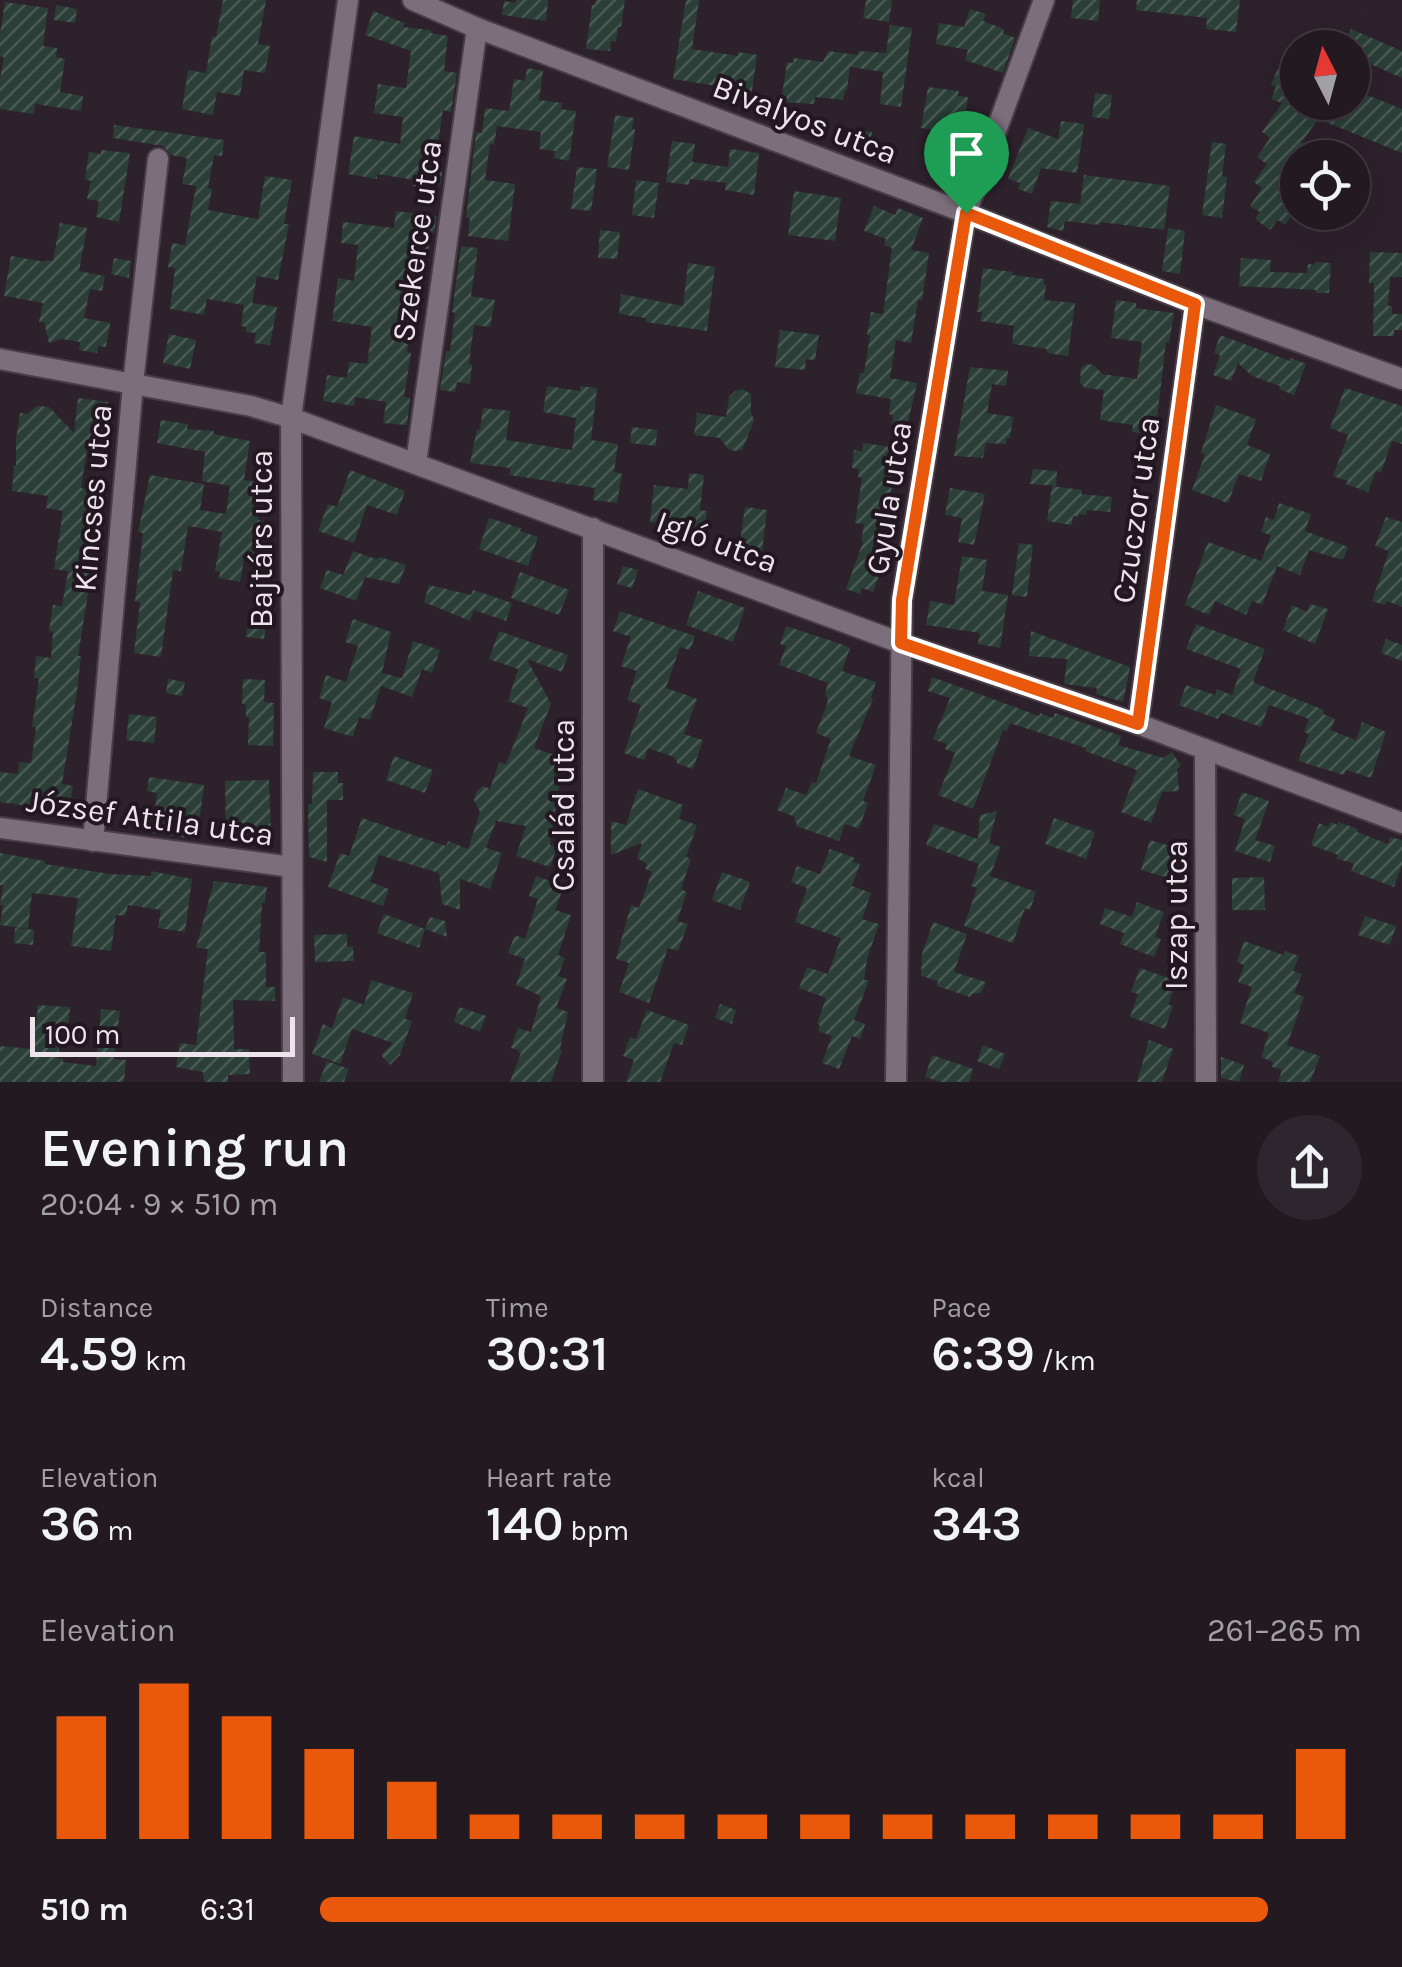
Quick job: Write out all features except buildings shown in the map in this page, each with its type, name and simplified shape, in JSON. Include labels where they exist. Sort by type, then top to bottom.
[{"type":"street","name":"Bajtárs utca","points":[[292,1082],[291,418],[348,0]]},
{"type":"street","name":"Bivalyos utca","points":[[413,0],[1195,304],[1402,378]]},
{"type":"street","name":"Gyula utca","points":[[896,1082],[902,600],[966,213],[1037,2]]},
{"type":"street","name":"Szekerce utca","points":[[416,463],[477,28]]},
{"type":"street","name":"Kincses utca","points":[[93,842],[133,384],[158,160]]},
{"type":"street","name":"Czuczor utca","points":[[1138,724],[1195,304]]},
{"type":"street","name":"Igló utca","points":[[0,358],[251,406],[291,418],[1402,822]]},
{"type":"street","name":"Család utca","points":[[593,528],[594,1082]]},
{"type":"street","name":"Iszap utca","points":[[1205,748],[1206,1082]]},
{"type":"street","name":"József Attila utca","points":[[0,828],[292,867]]},
{"type":"route","points":[[966,213],[1195,304],[1138,724],[901,643],[902,600],[966,213]]}]
